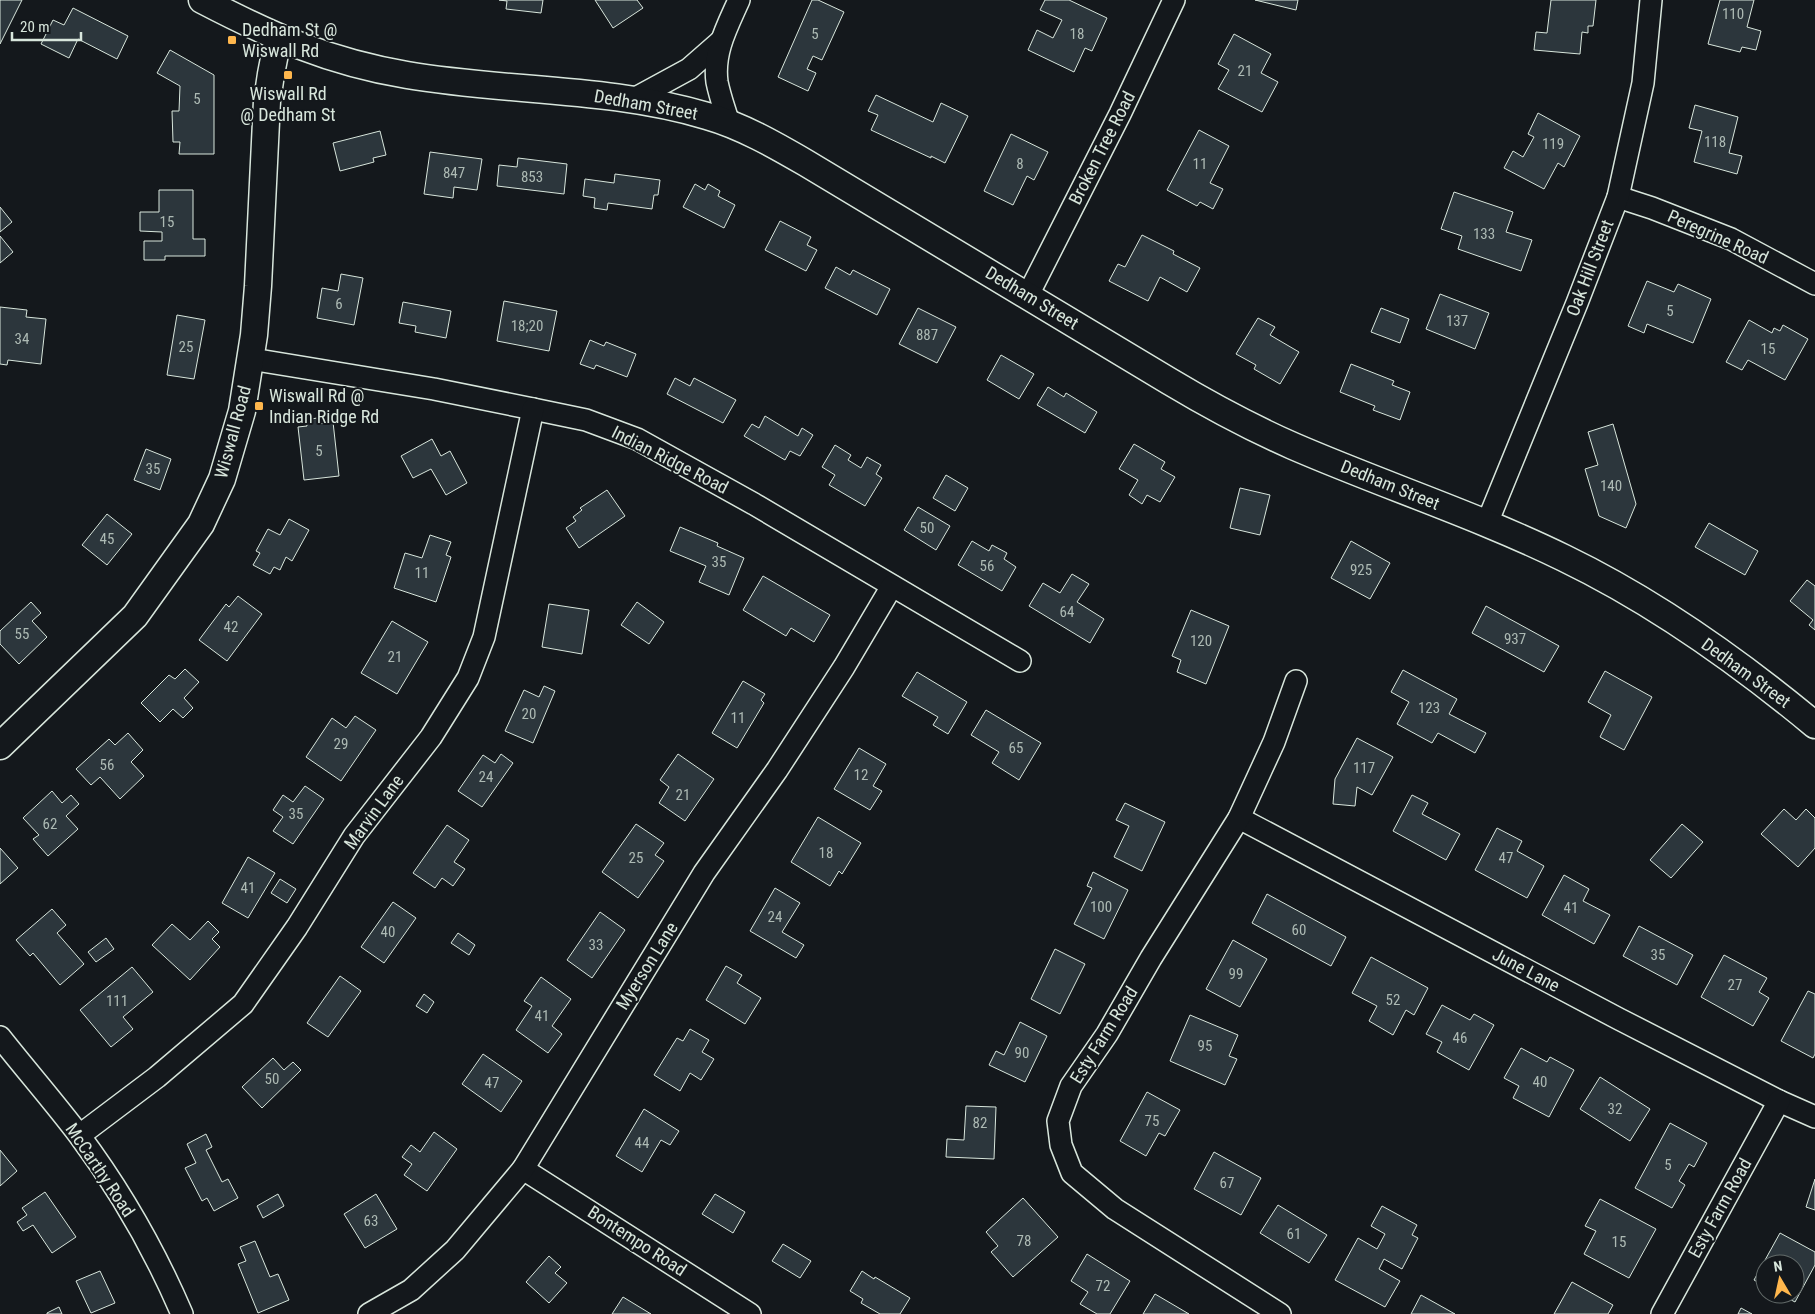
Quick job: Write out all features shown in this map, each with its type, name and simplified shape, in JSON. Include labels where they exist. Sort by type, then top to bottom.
[{"type":"street","name":"Dedham Street","points":[[202,0],[278,38],[338,60],[407,75],[456,82],[632,100],[670,106],[709,116],[729,124],[806,163],[1169,381],[1258,430],[1334,463],[1487,523],[1565,558],[1627,592],[1735,663],[1815,725]]},
{"type":"street","points":[[729,124],[717,82],[717,59],[721,41],[739,0]]},
{"type":"street","name":"Broken Tree Road","points":[[1028,295],[1120,114],[1174,0]]},
{"type":"street","name":"Oak Hill Street","points":[[1487,523],[1574,311],[1618,197],[1643,84],[1651,0]]},
{"type":"street","name":"Wiswall Road","points":[[0,746],[135,616],[201,524],[229,459],[242,411],[252,359],[258,286],[267,101],[270,74],[278,38]]},
{"type":"street","points":[[632,100],[689,69],[721,41]]},
{"type":"street","name":"Peregrine Road","points":[[1618,197],[1731,239],[1815,284]]},
{"type":"street","name":"Indian Ridge Road","points":[[252,359],[434,389],[586,420],[637,439],[754,504],[1020,661]]},
{"type":"street","name":"Marvin Lane","points":[[80,1136],[157,1077],[243,1004],[298,927],[354,836],[431,737],[468,678],[484,637],[533,409]]},
{"type":"street","name":"Myerson Lane","points":[[369,1314],[411,1290],[455,1250],[523,1169],[704,873],[777,770],[844,667],[892,586]]},
{"type":"street","name":"Esty Farm Road","points":[[1280,1314],[1115,1208],[1072,1173],[1061,1145],[1058,1121],[1071,1086],[1107,1034],[1151,958],[1239,818],[1274,742],[1296,681]]},
{"type":"street","name":"June Lane","points":[[1239,818],[1779,1102],[1815,1117]]},
{"type":"street","name":"McCarthy Road","points":[[0,1037],[80,1136],[122,1198],[164,1272],[182,1314]]},
{"type":"street","name":"Esty Farm Road","points":[[1662,1314],[1779,1102]]},
{"type":"street","name":"Bontempo Road","points":[[523,1169],[750,1314]]},
{"type":"building","points":[[0,0],[22,0],[0,44]]},
{"type":"building","points":[[499,0],[543,0],[541,13],[506,9],[507,1]]},
{"type":"building","points":[[595,0],[637,0],[643,8],[613,28]]},
{"type":"building","points":[[812,0],[818,0],[844,12],[822,60],[813,56],[807,69],[816,73],[808,91],[778,77]]},
{"type":"building","points":[[1045,0],[1069,0],[1107,18],[1092,51],[1085,48],[1074,72],[1028,50],[1037,30],[1053,38],[1062,20],[1040,10]]},
{"type":"building","points":[[1255,0],[1298,0],[1296,10]]},
{"type":"building","points":[[1551,0],[1596,0],[1593,26],[1588,26],[1588,33],[1582,32],[1580,54],[1534,50],[1536,32],[1547,33]]},
{"type":"building","points":[[1720,0],[1754,0],[1747,27],[1761,31],[1756,50],[1742,47],[1740,52],[1708,44]]},
{"type":"building","points":[[73,8],[128,36],[117,59],[78,39],[69,58],[41,44],[53,20],[64,25]]},
{"type":"building","points":[[1234,34],[1271,54],[1261,73],[1278,82],[1262,112],[1218,89],[1229,70],[1218,64]]},
{"type":"building","points":[[170,50],[214,75],[214,154],[179,154],[180,142],[173,142],[172,111],[179,111],[180,86],[157,73]]},
{"type":"building","points":[[876,95],[933,122],[941,103],[968,116],[945,163],[871,130],[878,115],[868,111]]},
{"type":"building","points":[[1695,105],[1738,117],[1729,153],[1742,156],[1737,174],[1694,162],[1702,131],[1689,128]]},
{"type":"building","points":[[1538,113],[1580,136],[1564,167],[1558,163],[1544,189],[1504,168],[1513,151],[1523,157],[1534,137],[1528,134]]},
{"type":"building","points":[[1199,130],[1229,146],[1210,183],[1223,189],[1213,209],[1200,202],[1197,206],[1167,190]]},
{"type":"building","points":[[380,131],[386,155],[373,158],[374,162],[340,171],[333,143]]},
{"type":"building","points":[[1011,134],[1048,152],[1034,180],[1027,176],[1013,205],[984,191]]},
{"type":"building","points":[[430,152],[482,159],[477,190],[454,187],[453,198],[424,194]]},
{"type":"building","points":[[518,158],[567,164],[564,194],[497,186],[499,165],[517,167]]},
{"type":"building","points":[[615,174],[660,180],[658,195],[654,195],[652,209],[608,203],[607,210],[594,208],[595,198],[583,196],[585,179],[614,183]]},
{"type":"building","points":[[695,184],[705,190],[708,184],[720,191],[718,196],[735,205],[724,228],[683,207]]},
{"type":"building","points":[[159,190],[193,190],[193,239],[205,239],[205,256],[165,256],[165,260],[144,260],[144,241],[162,241],[162,232],[140,231],[140,212],[159,212]]},
{"type":"building","points":[[1454,192],[1513,212],[1506,232],[1532,240],[1521,271],[1458,249],[1462,236],[1441,229]]},
{"type":"building","points":[[0,207],[12,222],[0,232]]},
{"type":"building","points":[[780,221],[811,237],[807,245],[817,250],[806,271],[765,250]]},
{"type":"building","points":[[1142,235],[1174,251],[1173,254],[1200,268],[1187,292],[1160,277],[1148,301],[1109,281],[1118,264],[1125,267]]},
{"type":"building","points":[[0,236],[13,252],[0,263]]},
{"type":"building","points":[[836,267],[850,275],[853,270],[890,289],[877,315],[825,288]]},
{"type":"building","points":[[341,274],[363,278],[354,325],[317,318],[322,288],[338,291]]},
{"type":"building","points":[[1647,281],[1674,292],[1678,284],[1711,299],[1693,343],[1647,324],[1644,333],[1628,326]]},
{"type":"building","points":[[1440,294],[1489,313],[1475,349],[1426,329]]},
{"type":"building","points":[[504,301],[557,311],[549,351],[497,341]]},
{"type":"building","points":[[403,302],[451,311],[446,338],[415,332],[416,326],[399,323]]},
{"type":"building","points":[[0,307],[27,310],[26,317],[46,319],[41,364],[8,360],[7,365],[0,364]]},
{"type":"building","points":[[918,308],[956,327],[937,363],[899,344]]},
{"type":"building","points":[[1381,308],[1409,319],[1400,343],[1371,332]]},
{"type":"building","points":[[177,315],[205,320],[194,379],[167,375]]},
{"type":"building","points":[[1258,318],[1275,327],[1270,335],[1299,352],[1280,384],[1254,369],[1256,365],[1236,354]]},
{"type":"building","points":[[1749,320],[1772,333],[1774,328],[1780,331],[1783,325],[1808,339],[1785,380],[1748,360],[1742,370],[1726,362]]},
{"type":"building","points":[[590,340],[604,346],[606,342],[636,354],[627,377],[596,365],[594,369],[580,364]]},
{"type":"building","points":[[1001,355],[1034,374],[1019,399],[987,380]]},
{"type":"building","points":[[1351,364],[1394,381],[1392,385],[1410,392],[1400,420],[1373,410],[1375,406],[1340,392]]},
{"type":"building","points":[[675,378],[690,386],[694,378],[736,400],[723,423],[667,394]]},
{"type":"building","points":[[1048,387],[1064,397],[1066,393],[1097,412],[1085,433],[1037,405]]},
{"type":"building","points":[[765,416],[798,436],[802,428],[813,435],[800,456],[790,451],[785,460],[744,436],[752,424],[759,428]]},
{"type":"building","points":[[317,418],[318,424],[333,422],[339,476],[304,480],[298,427],[307,426],[306,420]]},
{"type":"building","points":[[1613,424],[1636,504],[1626,528],[1599,516],[1585,469],[1598,465],[1588,432]]},
{"type":"building","points":[[432,439],[441,456],[450,451],[467,483],[446,495],[431,469],[413,478],[401,456]]},
{"type":"building","points":[[1134,444],[1165,462],[1161,469],[1175,477],[1160,502],[1147,495],[1142,504],[1129,495],[1138,480],[1119,469]]},
{"type":"building","points":[[835,445],[851,455],[848,460],[861,468],[867,457],[881,465],[876,474],[882,478],[865,506],[829,485],[835,475],[822,467]]},
{"type":"building","points":[[146,449],[171,459],[160,490],[134,480]]},
{"type":"building","points":[[946,475],[968,488],[955,511],[933,498]]},
{"type":"building","points":[[1240,488],[1270,495],[1260,535],[1230,528]]},
{"type":"building","points":[[607,490],[625,516],[579,548],[566,528],[576,521],[573,517],[582,510],[580,508]]},
{"type":"building","points":[[918,507],[950,526],[936,550],[904,530]]},
{"type":"building","points":[[107,514],[132,534],[107,565],[82,545]]},
{"type":"building","points":[[289,519],[309,530],[292,561],[286,557],[280,570],[274,567],[270,574],[253,565],[260,553],[256,551],[268,529],[280,535]]},
{"type":"building","points":[[1709,523],[1758,551],[1745,575],[1695,547]]},
{"type":"building","points":[[680,527],[718,543],[717,546],[744,558],[729,595],[699,582],[706,566],[670,551]]},
{"type":"building","points":[[430,535],[451,542],[446,555],[451,557],[436,602],[394,588],[405,553],[422,558]]},
{"type":"building","points":[[972,541],[989,551],[992,545],[1007,553],[1004,559],[1016,567],[1002,591],[958,565]]},
{"type":"building","points":[[1351,541],[1390,563],[1370,599],[1331,578]]},
{"type":"building","points":[[1072,574],[1089,584],[1077,602],[1104,619],[1090,643],[1029,606],[1043,583],[1060,593]]},
{"type":"building","points":[[763,576],[830,615],[814,642],[791,628],[786,636],[743,610]]},
{"type":"building","points":[[1807,580],[1815,586],[1815,630],[1809,625],[1813,620],[1790,601]]},
{"type":"building","points":[[238,596],[262,614],[227,661],[199,640],[226,604],[229,607]]},
{"type":"building","points":[[31,602],[41,613],[32,621],[47,637],[19,664],[0,644],[0,631]]},
{"type":"building","points":[[637,602],[664,622],[649,644],[621,625]]},
{"type":"building","points":[[549,604],[589,610],[582,654],[542,647]]},
{"type":"building","points":[[1486,606],[1559,646],[1544,672],[1472,633]]},
{"type":"building","points":[[1191,610],[1229,626],[1206,684],[1177,672],[1181,660],[1172,656]]},
{"type":"building","points":[[392,621],[428,642],[397,694],[361,673]]},
{"type":"building","points":[[185,669],[199,682],[184,698],[193,708],[183,718],[173,709],[160,722],[141,703],[169,675],[175,679]]},
{"type":"building","points":[[1403,670],[1457,699],[1449,714],[1486,733],[1475,753],[1438,733],[1432,743],[1397,724],[1409,702],[1391,692]]},
{"type":"building","points":[[1605,671],[1652,697],[1624,750],[1600,737],[1611,715],[1588,702]]},
{"type":"building","points":[[917,672],[967,702],[948,734],[933,725],[938,717],[902,696]]},
{"type":"building","points":[[743,681],[765,694],[761,700],[764,703],[737,748],[712,733]]},
{"type":"building","points":[[544,686],[555,691],[533,743],[505,731],[524,690],[539,697]]},
{"type":"building","points":[[986,710],[1041,743],[1019,780],[992,763],[999,752],[971,735]]},
{"type":"building","points":[[355,716],[376,730],[341,781],[306,757],[332,718],[346,728]]},
{"type":"building","points":[[128,733],[143,750],[131,762],[144,776],[120,799],[100,777],[91,785],[76,769],[109,739],[115,745]]},
{"type":"building","points":[[1357,738],[1393,757],[1372,795],[1357,787],[1355,806],[1333,804],[1335,779]]},
{"type":"building","points":[[859,748],[886,764],[873,786],[882,791],[870,810],[834,789]]},
{"type":"building","points":[[501,754],[513,763],[482,807],[458,791],[483,755],[495,763]]},
{"type":"building","points":[[678,754],[714,779],[685,821],[659,803],[669,787],[660,780]]},
{"type":"building","points":[[305,786],[324,799],[293,844],[273,831],[283,817],[273,810],[283,795],[293,802]]},
{"type":"building","points":[[52,791],[62,803],[71,795],[79,804],[66,816],[78,829],[48,856],[33,839],[39,835],[23,818]]},
{"type":"building","points":[[1412,795],[1428,803],[1422,814],[1460,834],[1446,860],[1393,831]]},
{"type":"building","points":[[1125,803],[1165,822],[1142,871],[1114,857],[1129,826],[1116,820]]},
{"type":"building","points":[[1784,809],[1796,820],[1806,809],[1815,818],[1815,848],[1798,867],[1761,834]]},
{"type":"building","points":[[818,817],[861,843],[842,874],[839,871],[830,886],[791,862]]},
{"type":"building","points":[[636,824],[664,843],[655,855],[664,861],[638,898],[602,872]]},
{"type":"building","points":[[1682,824],[1703,842],[1671,878],[1650,860]]},
{"type":"building","points":[[447,825],[469,840],[454,862],[465,869],[453,886],[442,878],[435,888],[413,873]]},
{"type":"building","points":[[1497,828],[1522,841],[1517,851],[1544,866],[1527,898],[1475,870]]},
{"type":"building","points":[[0,848],[18,868],[0,884]]},
{"type":"building","points":[[248,857],[275,873],[248,918],[222,903]]},
{"type":"building","points":[[1093,872],[1128,890],[1104,939],[1074,924],[1092,888],[1087,886]]},
{"type":"building","points":[[1564,875],[1589,889],[1583,901],[1610,915],[1594,944],[1542,915]]},
{"type":"building","points":[[280,879],[296,889],[287,903],[271,893]]},
{"type":"building","points":[[775,888],[800,903],[782,932],[804,945],[796,958],[750,931]]},
{"type":"building","points":[[1267,894],[1346,937],[1331,966],[1252,923]]},
{"type":"building","points":[[393,902],[416,918],[384,963],[361,947]]},
{"type":"building","points":[[52,909],[66,925],[57,933],[84,964],[60,985],[33,953],[30,956],[16,940]]},
{"type":"building","points":[[600,912],[625,930],[592,978],[567,960]]},
{"type":"building","points":[[208,921],[219,932],[212,939],[220,947],[190,980],[152,945],[172,924],[190,940]]},
{"type":"building","points":[[1639,926],[1693,955],[1677,985],[1623,956]]},
{"type":"building","points":[[458,933],[475,945],[469,955],[451,943]]},
{"type":"building","points":[[106,938],[114,949],[96,962],[88,952]]},
{"type":"building","points":[[1233,940],[1267,959],[1240,1007],[1206,989]]},
{"type":"building","points":[[1055,949],[1085,964],[1060,1014],[1031,999]]},
{"type":"building","points":[[1724,955],[1767,978],[1759,992],[1769,998],[1753,1026],[1701,997]]},
{"type":"building","points":[[1371,957],[1428,988],[1414,1015],[1406,1010],[1393,1035],[1369,1021],[1377,1006],[1352,993]]},
{"type":"building","points":[[726,966],[742,975],[737,983],[761,998],[745,1024],[706,1000]]},
{"type":"building","points":[[132,967],[153,992],[123,1017],[133,1029],[111,1047],[80,1010]]},
{"type":"building","points":[[340,976],[361,991],[328,1037],[307,1023]]},
{"type":"building","points":[[541,977],[571,999],[552,1026],[562,1034],[548,1053],[516,1030],[532,1006],[524,1001]]},
{"type":"building","points":[[1808,991],[1815,994],[1815,1054],[1813,1058],[1781,1041]]},
{"type":"building","points":[[424,994],[434,1002],[427,1013],[416,1006]]},
{"type":"building","points":[[1442,1005],[1470,1020],[1474,1014],[1494,1025],[1469,1070],[1437,1052],[1442,1042],[1426,1034]]},
{"type":"building","points":[[1190,1015],[1238,1035],[1229,1056],[1237,1059],[1225,1085],[1170,1061]]},
{"type":"building","points":[[1020,1022],[1047,1036],[1025,1082],[989,1065],[996,1051],[1004,1055]]},
{"type":"building","points":[[690,1029],[709,1040],[702,1052],[714,1059],[701,1080],[690,1073],[680,1091],[654,1075],[677,1038],[683,1041]]},
{"type":"building","points":[[1521,1048],[1547,1062],[1550,1057],[1574,1070],[1549,1117],[1513,1098],[1519,1086],[1504,1078]]},
{"type":"building","points":[[483,1054],[522,1081],[501,1112],[462,1084]]},
{"type":"building","points":[[273,1058],[284,1070],[293,1062],[301,1070],[262,1108],[242,1087]]},
{"type":"building","points":[[1600,1077],[1650,1109],[1630,1141],[1580,1109]]},
{"type":"building","points":[[1147,1092],[1180,1110],[1165,1136],[1159,1133],[1146,1156],[1120,1141]]},
{"type":"building","points":[[966,1106],[996,1107],[994,1159],[946,1157],[947,1139],[964,1140]]},
{"type":"building","points":[[644,1109],[679,1131],[670,1145],[661,1140],[642,1172],[616,1156]]},
{"type":"building","points":[[1670,1123],[1707,1143],[1694,1167],[1689,1164],[1679,1181],[1685,1185],[1672,1208],[1635,1188]]},
{"type":"building","points":[[434,1132],[457,1149],[427,1191],[404,1175],[412,1164],[402,1157],[411,1145],[420,1152]]},
{"type":"building","points":[[206,1134],[212,1147],[206,1150],[222,1182],[228,1179],[238,1198],[214,1211],[207,1198],[202,1201],[185,1168],[196,1163],[187,1144]]},
{"type":"building","points":[[0,1150],[17,1171],[0,1186]]},
{"type":"building","points":[[1214,1152],[1261,1178],[1241,1215],[1194,1189]]},
{"type":"building","points":[[1815,1179],[1815,1210],[1806,1207]]},
{"type":"building","points":[[45,1192],[76,1237],[52,1253],[33,1225],[23,1231],[17,1222],[27,1215],[22,1208]]},
{"type":"building","points":[[278,1194],[284,1206],[263,1218],[257,1206]]},
{"type":"building","points":[[376,1194],[397,1229],[365,1248],[344,1214]]},
{"type":"building","points":[[715,1194],[745,1212],[733,1233],[702,1214]]},
{"type":"building","points":[[1023,1198],[1058,1237],[1013,1277],[991,1252],[998,1246],[986,1232]]},
{"type":"building","points":[[1600,1199],[1656,1229],[1629,1278],[1584,1254],[1596,1231],[1585,1226]]},
{"type":"building","points":[[1278,1205],[1327,1235],[1309,1263],[1260,1233]]},
{"type":"building","points":[[1382,1206],[1417,1225],[1412,1235],[1418,1238],[1402,1269],[1384,1259],[1379,1269],[1400,1281],[1385,1307],[1335,1280],[1358,1238],[1377,1249],[1385,1234],[1371,1226]]},
{"type":"building","points":[[1780,1233],[1815,1252],[1815,1265],[1805,1284],[1805,1254],[1768,1254]]},
{"type":"building","points":[[255,1241],[270,1277],[278,1274],[289,1300],[258,1313],[238,1264],[246,1261],[240,1247]]},
{"type":"building","points":[[783,1244],[811,1261],[800,1278],[772,1261]]},
{"type":"building","points":[[1087,1254],[1130,1281],[1110,1314],[1097,1314],[1080,1304],[1088,1292],[1071,1281]]},
{"type":"building","points":[[549,1256],[561,1267],[555,1273],[567,1283],[549,1303],[526,1282]]},
{"type":"building","points":[[100,1271],[115,1303],[91,1313],[76,1281]]},
{"type":"building","points":[[862,1271],[910,1298],[900,1314],[880,1314],[861,1303],[863,1299],[850,1291]]},
{"type":"building","points":[[1572,1282],[1613,1305],[1608,1314],[1554,1314]]},
{"type":"building","points":[[1155,1294],[1189,1314],[1143,1314]]},
{"type":"building","points":[[1421,1295],[1455,1314],[1411,1314]]},
{"type":"building","points":[[623,1297],[651,1314],[612,1314]]},
{"type":"building","points":[[59,1307],[62,1314],[47,1314],[47,1313]]},
{"type":"building","points":[[1741,1308],[1752,1314],[1738,1314]]},
{"type":"place","name":"Dedham St @ Wiswall Rd","points":[[232,40]]},
{"type":"place","name":"Wiswall Rd @ Dedham St","points":[[288,75]]},
{"type":"place","name":"Wiswall Rd @ Indian Ridge Rd","points":[[259,406]]}]
